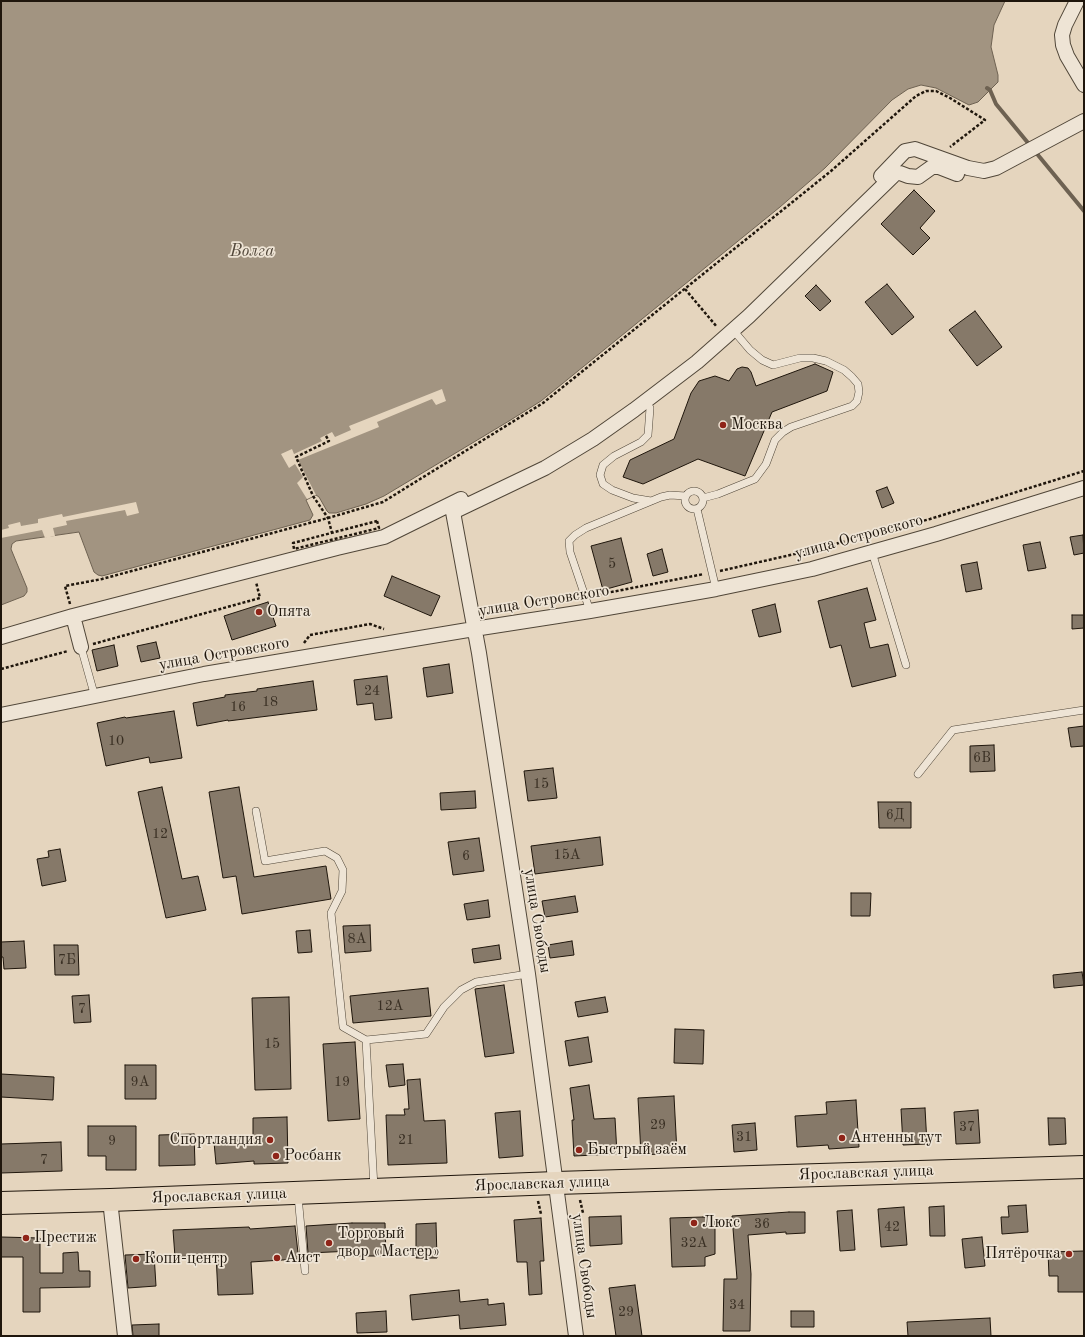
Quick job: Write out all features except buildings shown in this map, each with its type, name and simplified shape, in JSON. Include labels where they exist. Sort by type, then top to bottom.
[{"type":"main road","name":"Ярославская улица","points":[[1,1203],[556,1183],[1084,1167]]},
{"type":"street","points":[[1077,1],[1065,25],[1062,35],[1063,45],[1067,56],[1084,85]]},
{"type":"street","points":[[646,402],[697,362],[744,310],[905,151],[915,149],[968,168],[984,170],[996,168],[1084,121]]},
{"type":"street","points":[[1,637],[73,616],[384,537],[540,460],[589,433],[727,330],[749,316],[894,174],[900,173],[918,177],[932,167],[939,167],[957,174]]},
{"type":"street","name":"улица Свободы","points":[[576,1336],[528,974],[481,668],[453,512],[545,468],[593,439],[646,402]]},
{"type":"street","name":"улица Островского","points":[[1,715],[204,674],[716,589],[812,568],[872,552],[936,534],[1084,488]]},
{"type":"street","points":[[73,616],[81,647]]},
{"type":"street","points":[[110,1200],[125,1336]]},
{"type":"lane","points":[[703,498],[718,494],[755,479],[766,464],[775,440],[783,432],[791,427],[852,406],[857,401],[859,392],[858,384],[844,370],[813,358],[800,358],[773,365],[762,360],[727,330]]},
{"type":"lane","points":[[646,402],[650,408],[648,435],[641,442],[614,456],[604,465],[600,474],[603,484],[612,490],[622,495],[651,501]]},
{"type":"lane","points":[[695,491],[700,493],[703,498],[702,505],[697,509],[691,509],[686,505],[686,496],[689,492],[695,491]]},
{"type":"lane","points":[[590,611],[570,552],[569,541],[586,528],[651,501],[670,495],[686,496]]},
{"type":"lane","points":[[697,509],[716,589]]},
{"type":"lane","points":[[872,552],[906,665]]},
{"type":"lane","points":[[81,647],[95,696]]},
{"type":"lane","points":[[918,774],[952,730],[1084,710]]},
{"type":"lane","points":[[256,811],[265,861],[326,851],[337,858],[343,870],[342,891],[331,913],[343,1027],[366,1040],[426,1034],[444,1007],[461,990],[476,982],[528,974]]},
{"type":"lane","points":[[366,1040],[375,1190]]},
{"type":"lane","points":[[298,1193],[305,1271]]},
{"type":"path","points":[[73,616],[66,586],[102,579],[383,502],[542,403],[831,171],[916,96],[926,91],[936,91],[985,120],[938,157]]},
{"type":"path","points":[[685,289],[727,330]]},
{"type":"path","points":[[326,436],[329,441],[296,457],[313,496],[328,518],[332,533]]},
{"type":"path","points":[[586,597],[713,573],[808,551],[930,519],[1084,471]]},
{"type":"path","points":[[294,549],[293,543],[377,521],[379,528]]},
{"type":"path","points":[[1,669],[260,598],[254,569]]},
{"type":"path","points":[[300,648],[310,635],[370,624],[382,629],[390,628]]},
{"type":"water","name":"Волга","points":[[1,1],[1005,1],[994,25],[991,47],[998,75],[998,82],[978,102],[969,105],[936,88],[921,85],[908,89],[892,100],[825,168],[780,207],[541,401],[509,421],[384,496],[366,504],[336,513],[329,513],[319,497],[316,495],[306,500],[313,515],[310,520],[102,576],[94,572],[79,532],[16,541],[12,544],[11,549],[27,588],[27,592],[24,596],[1,605]]},
{"type":"pier","points":[[442,389],[446,401],[436,405],[432,399],[377,422],[379,427],[298,460],[316,495],[307,499],[297,483],[303,477],[295,464],[289,468],[281,454],[292,449],[294,454],[322,441],[320,438],[332,432],[335,437],[351,430],[349,426]]},
{"type":"pier","points":[[136,502],[139,513],[127,516],[125,510],[66,521],[67,525],[53,528],[55,536],[45,538],[42,530],[1,538],[1,530],[9,528],[8,525],[20,522],[21,526],[38,523],[38,519],[62,514],[63,517]]},
{"type":"waterway","points":[[987,88],[990,90],[996,104],[1084,211]]},
{"type":"place","name":"Москва","points":[[723,425]]},
{"type":"place","name":"Опята","points":[[259,612]]},
{"type":"place","name":"Антенны тут","points":[[842,1138]]},
{"type":"place","name":"Спортландия","points":[[270,1140]]},
{"type":"place","name":"Быстрый заём","points":[[579,1150]]},
{"type":"place","name":"Росбанк","points":[[276,1156]]},
{"type":"place","name":"Люкс","points":[[694,1223]]},
{"type":"place","name":"Престиж","points":[[26,1238]]},
{"type":"place","name":"Торговый двор «Мастер»","points":[[329,1243]]},
{"type":"place","name":"Пятёрочка","points":[[1069,1254]]},
{"type":"place","name":"Аист","points":[[277,1258]]},
{"type":"place","name":"Копи-центр","points":[[136,1259]]}]
